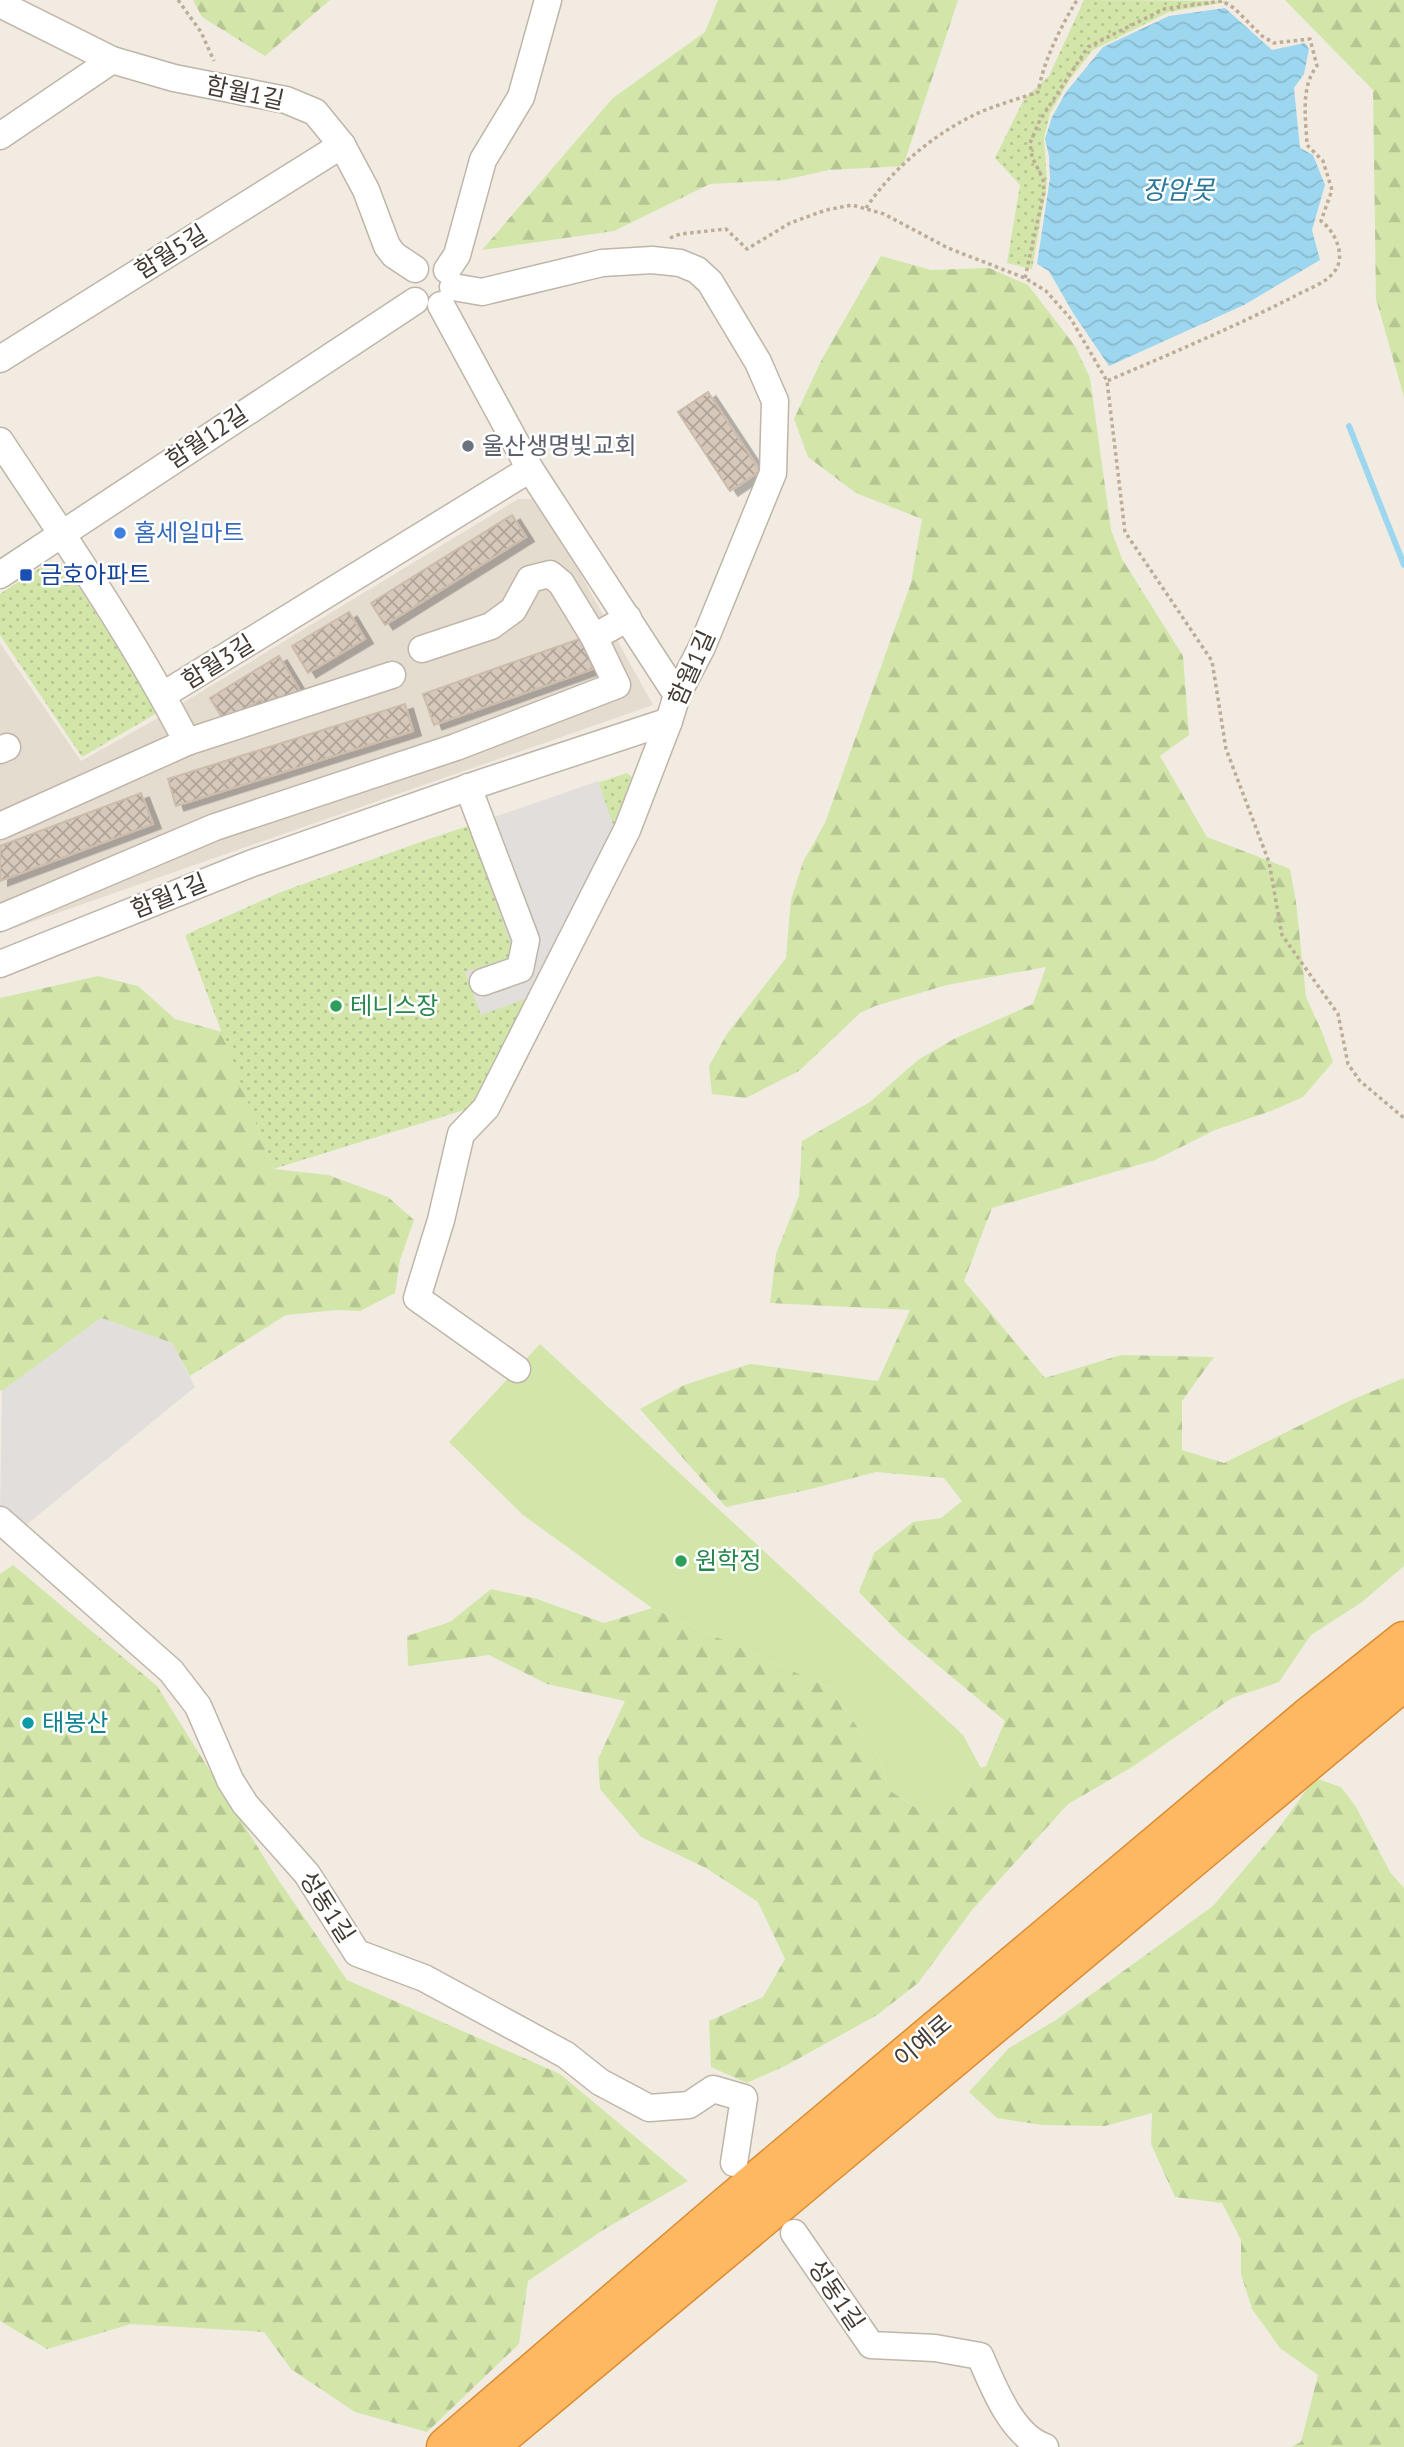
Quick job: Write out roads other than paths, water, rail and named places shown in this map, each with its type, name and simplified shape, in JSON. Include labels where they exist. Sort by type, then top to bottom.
[{"type":"highway","name":"이예로","points":[[446,2447],[759,2178],[1311,1715],[1404,1641]]},
{"type":"highway","name":"이예로","points":[[488,2447],[1404,1681]]},
{"type":"street","points":[[548,0],[521,97],[483,160],[457,255],[439,291],[530,469],[677,695]]},
{"type":"street","name":"함월1길","points":[[0,4],[112,60],[174,78],[286,100],[315,112],[342,145],[366,190],[387,246],[394,255],[415,269],[408,282],[411,295],[439,291],[482,292],[602,263],[652,260],[680,262],[697,270],[710,282],[758,362],[775,401],[773,473],[668,721],[468,787],[250,864],[0,964]]},
{"type":"street","points":[[0,136],[112,60]]},
{"type":"street","name":"함월5길","points":[[0,359],[342,145]]},
{"type":"street","name":"함월12길","points":[[0,575],[439,291]]},
{"type":"street","name":"함월3길","points":[[0,441],[163,695],[530,469]]},
{"type":"street","points":[[0,918],[215,827],[456,747],[617,685],[594,637],[561,583],[550,574],[530,579],[513,610],[491,626],[422,649]]},
{"type":"street","points":[[594,637],[628,618]]},
{"type":"street","points":[[0,826],[187,742],[392,675]]},
{"type":"street","points":[[163,695],[187,742]]},
{"type":"street","points":[[517,1368],[416,1298],[441,1220],[461,1134],[486,1108],[627,830],[668,721]]},
{"type":"street","points":[[468,787],[526,940],[520,970],[483,982]]},
{"type":"street","name":"성동1길","points":[[0,1520],[171,1671],[198,1706],[230,1780],[245,1804],[307,1874],[357,1953],[424,1978],[566,2056],[600,2082],[649,2108],[689,2105],[713,2088],[744,2098],[734,2163]]},
{"type":"street","name":"성동1길","points":[[794,2233],[871,2346],[934,2348],[980,2357],[1005,2411],[1036,2444],[1045,2447]]},
{"type":"water","name":"장암못","points":[[1225,8],[1272,50],[1305,43],[1309,49],[1304,74],[1294,88],[1300,148],[1313,155],[1325,185],[1312,230],[1320,260],[1244,305],[1109,366],[1073,313],[1049,271],[1037,264],[1050,178],[1045,139],[1052,117],[1066,92],[1103,47],[1169,16]]},
{"type":"waterway","points":[[1349,426],[1404,565]]},
{"type":"place","name":"울산생명빛교회","points":[[468,446]]},
{"type":"place","name":"홈세일마트","points":[[120,533]]},
{"type":"place","name":"금호아파트","points":[[26,575]]},
{"type":"place","name":"테니스장","points":[[336,1006]]},
{"type":"place","name":"원학정","points":[[681,1561]]},
{"type":"place","name":"태봉산","points":[[28,1723]]}]
